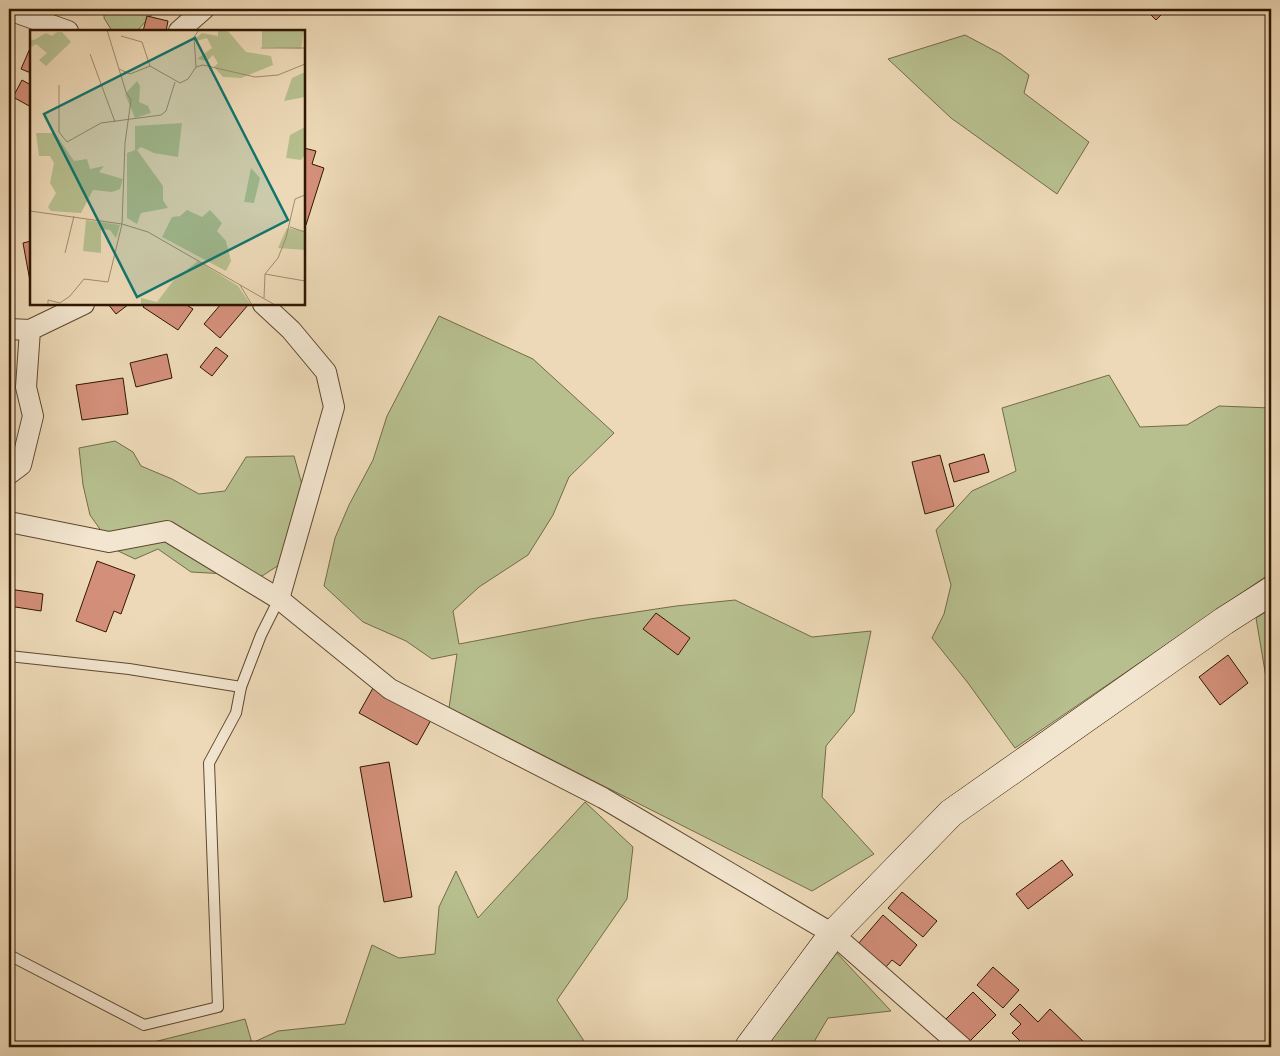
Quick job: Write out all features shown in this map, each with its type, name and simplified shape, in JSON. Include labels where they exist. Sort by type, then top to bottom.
[{"type":"street","points":[[180,30],[204,9]]},
{"type":"street","points":[[9,10],[65,30]]},
{"type":"street","points":[[9,329],[30,330],[82,305]]},
{"type":"street","points":[[264,305],[291,330],[326,372],[334,407],[279,599]]},
{"type":"street","points":[[9,474],[21,464],[33,416],[26,387],[30,330]]},
{"type":"street","points":[[9,522],[109,542],[167,531],[279,599],[390,689],[603,798],[833,934],[962,1047]]},
{"type":"street","points":[[749,1047],[833,934],[951,813],[1224,621],[1271,591]]},
{"type":"lane","points":[[9,955],[144,1025],[218,1007],[209,763],[236,713],[242,687],[260,635],[279,599]]},
{"type":"lane","points":[[9,656],[128,669],[242,687]]},
{"type":"green space","points":[[104,9],[157,9],[138,30],[111,30],[104,18]]},
{"type":"green space","points":[[965,35],[1001,54],[1029,75],[1024,93],[1089,142],[1057,194],[951,118],[888,59]]},
{"type":"green space","points":[[439,316],[533,359],[614,433],[569,477],[553,515],[528,555],[479,587],[453,611],[459,644],[590,619],[676,606],[735,600],[812,637],[871,631],[854,712],[826,746],[822,797],[874,854],[812,891],[449,708],[457,654],[432,659],[406,641],[363,622],[324,586],[335,538],[349,505],[373,460],[387,416]]},
{"type":"green space","points":[[1109,375],[1140,427],[1187,425],[1219,406],[1271,408],[1271,573],[1015,748],[968,683],[932,638],[944,614],[951,585],[936,530],[972,491],[1016,471],[1002,408]]},
{"type":"green space","points":[[115,441],[133,452],[141,466],[172,479],[199,494],[225,491],[246,457],[294,456],[304,492],[279,565],[262,576],[191,572],[158,549],[135,559],[114,549],[90,515],[83,485],[79,448]]},
{"type":"green space","points":[[1271,609],[1271,707],[1256,618]]},
{"type":"green space","points":[[585,802],[633,847],[627,899],[557,1000],[588,1047],[134,1047],[245,1019],[252,1043],[278,1031],[345,1024],[372,945],[399,958],[435,954],[439,907],[456,871],[478,918]]},
{"type":"green space","points":[[834,950],[891,1011],[828,1018],[811,1047],[765,1047]]},
{"type":"building","points":[[1145,9],[1167,9],[1156,20]]},
{"type":"building","points":[[147,16],[168,21],[166,30],[143,30]]},
{"type":"building","points":[[30,48],[30,73],[21,69]]},
{"type":"building","points":[[22,80],[30,84],[30,106],[13,97]]},
{"type":"building","points":[[305,148],[316,151],[312,164],[324,168],[306,225]]},
{"type":"building","points":[[30,241],[30,281],[23,243]]},
{"type":"building","points":[[109,305],[128,305],[116,314]]},
{"type":"building","points":[[144,305],[187,305],[193,309],[178,330],[143,307]]},
{"type":"building","points":[[220,305],[248,305],[220,338],[204,324]]},
{"type":"building","points":[[216,347],[228,356],[212,376],[200,367]]},
{"type":"building","points":[[167,354],[172,378],[136,387],[130,363]]},
{"type":"building","points":[[123,378],[128,414],[82,420],[76,385]]},
{"type":"building","points":[[984,454],[989,472],[954,482],[949,464]]},
{"type":"building","points":[[940,455],[954,506],[925,514],[912,462]]},
{"type":"building","points":[[97,561],[135,575],[121,614],[114,611],[106,632],[76,621]]},
{"type":"building","points":[[9,589],[43,594],[41,611],[9,606]]},
{"type":"building","points":[[656,613],[690,638],[678,655],[643,629]]},
{"type":"building","points":[[1228,655],[1248,683],[1220,705],[1199,677]]},
{"type":"building","points":[[373,688],[431,720],[417,745],[359,713]]},
{"type":"building","points":[[389,762],[412,897],[384,902],[360,767]]},
{"type":"building","points":[[1062,860],[1073,875],[1028,909],[1016,894]]},
{"type":"building","points":[[902,892],[937,921],[923,937],[888,908]]},
{"type":"building","points":[[883,915],[917,945],[900,966],[892,960],[886,967],[858,944]]},
{"type":"building","points":[[993,967],[1019,990],[1003,1008],[977,985]]},
{"type":"building","points":[[973,992],[996,1015],[967,1044],[944,1021]]},
{"type":"building","points":[[1020,1004],[1038,1022],[1050,1009],[1089,1047],[1026,1047],[1012,1033],[1021,1024],[1010,1014]]}]
